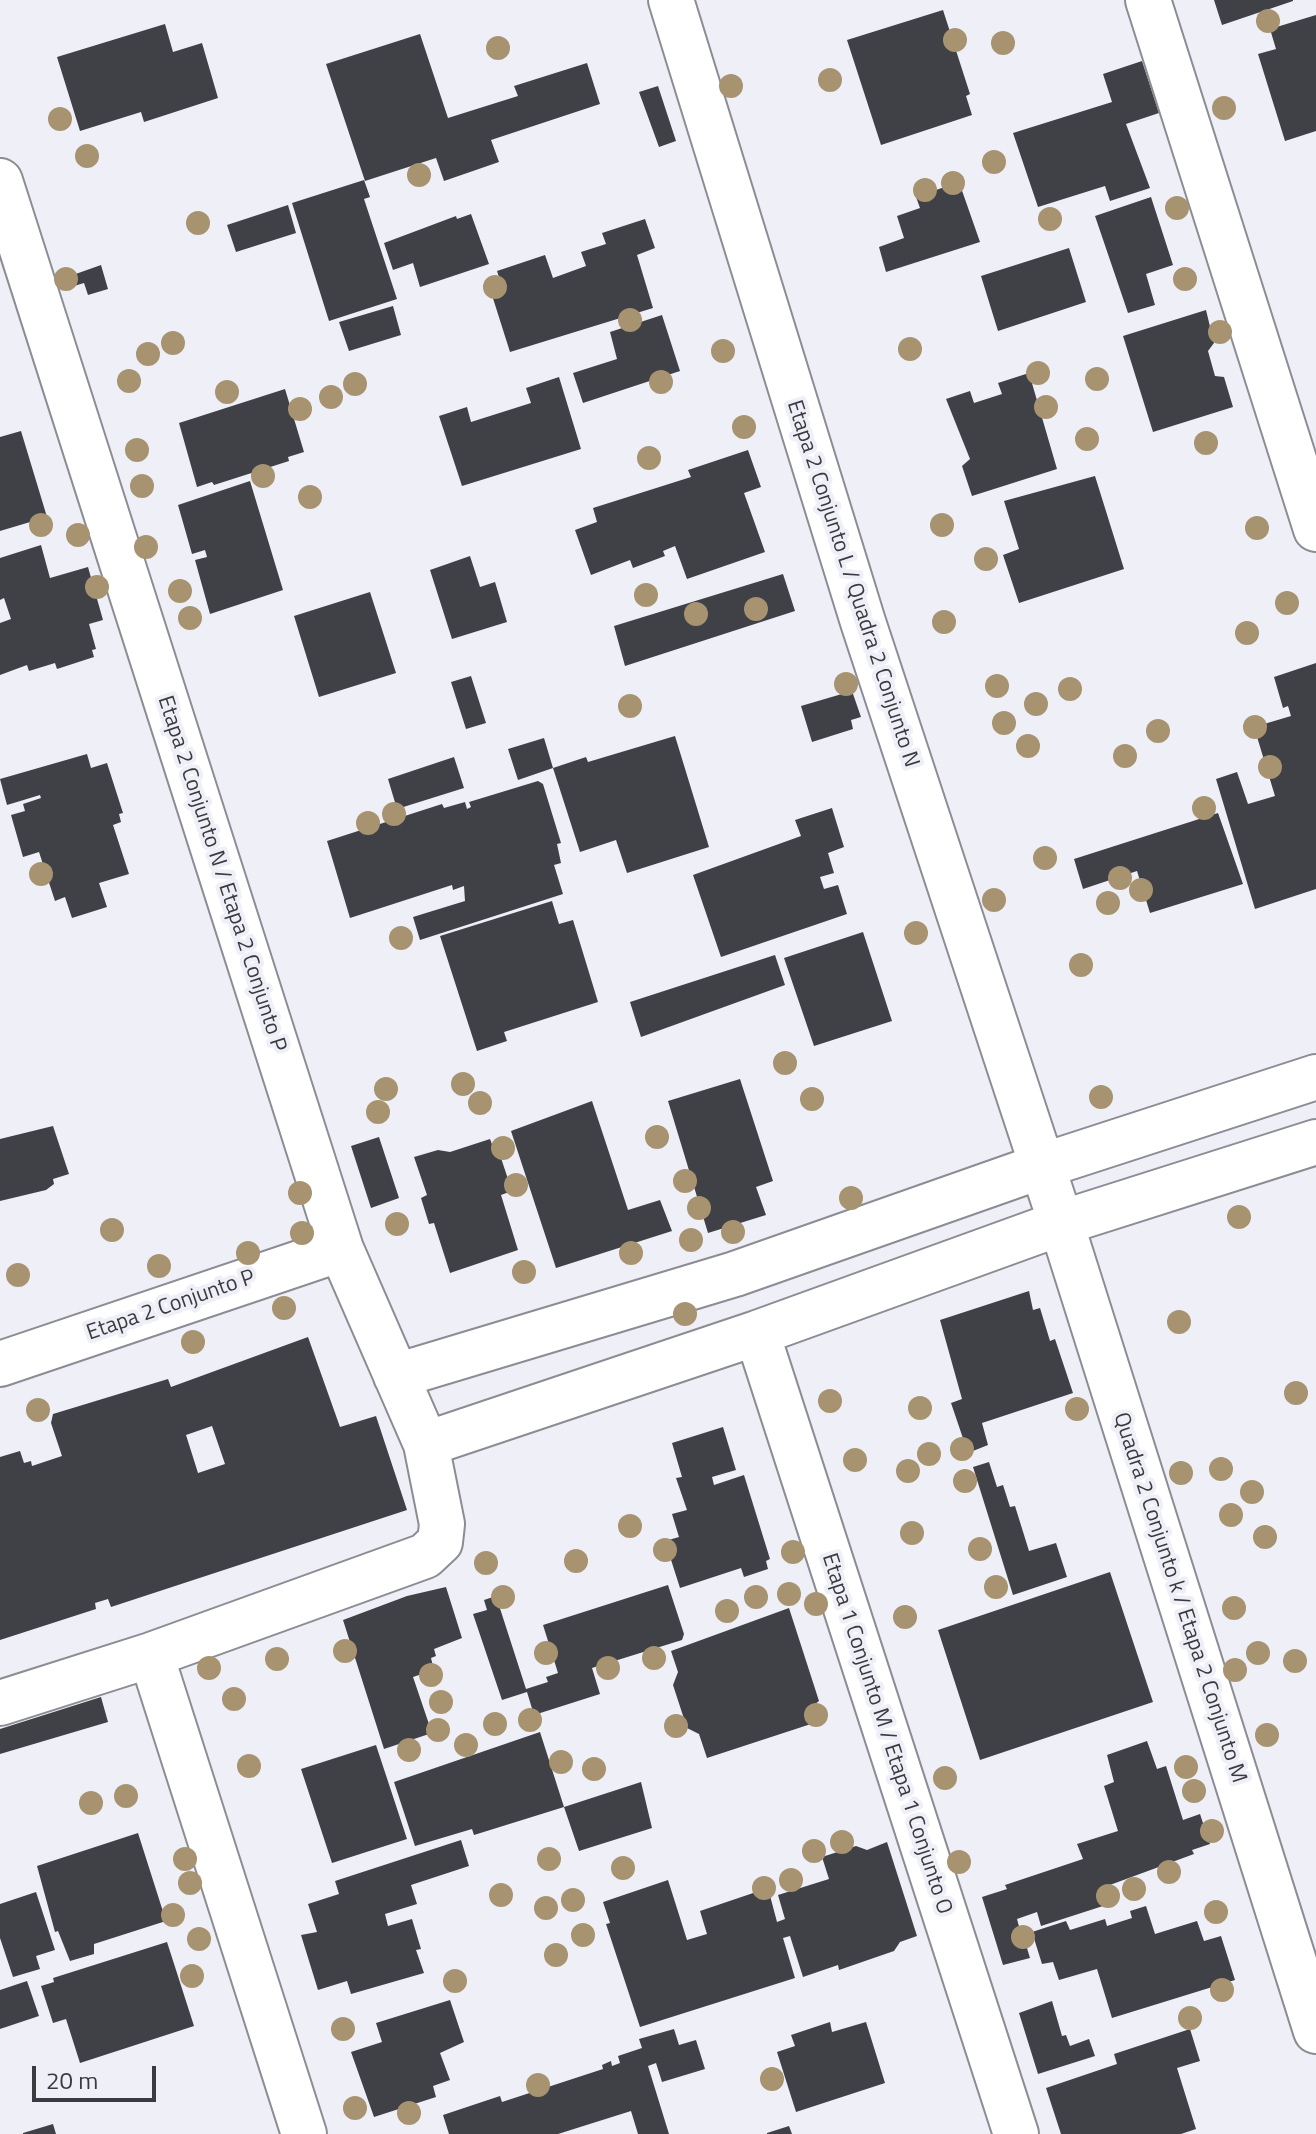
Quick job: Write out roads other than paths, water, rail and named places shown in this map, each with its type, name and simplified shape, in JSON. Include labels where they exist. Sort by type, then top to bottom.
[{"type":"street","name":"Etapa 2 Conjunto L / Quadra 2 Conjunto N","points":[[671,0],[863,622],[1042,1166]]},
{"type":"street","points":[[1148,0],[1316,529]]},
{"type":"street","name":"Etapa 2 Conjunto N / Etapa 2 Conjunto P","points":[[0,181],[341,1249],[426,1444],[442,1524],[440,1542],[425,1556],[151,1655]]},
{"type":"street","points":[[396,1376],[735,1274],[1042,1166],[1316,1077]]},
{"type":"street","points":[[426,1444],[757,1333],[1061,1223],[1316,1142]]},
{"type":"street","name":"Quadra 2 Conjunto k / Etapa 2 Conjunto M","points":[[1042,1166],[1316,2031]]},
{"type":"street","name":"Etapa 2 Conjunto P","points":[[0,1364],[341,1249]]},
{"type":"street","name":"Etapa 1 Conjunto M / Etapa 1 Conjunto O","points":[[757,1333],[1016,2134]]},
{"type":"street","points":[[0,1703],[151,1655],[304,2134]]}]
